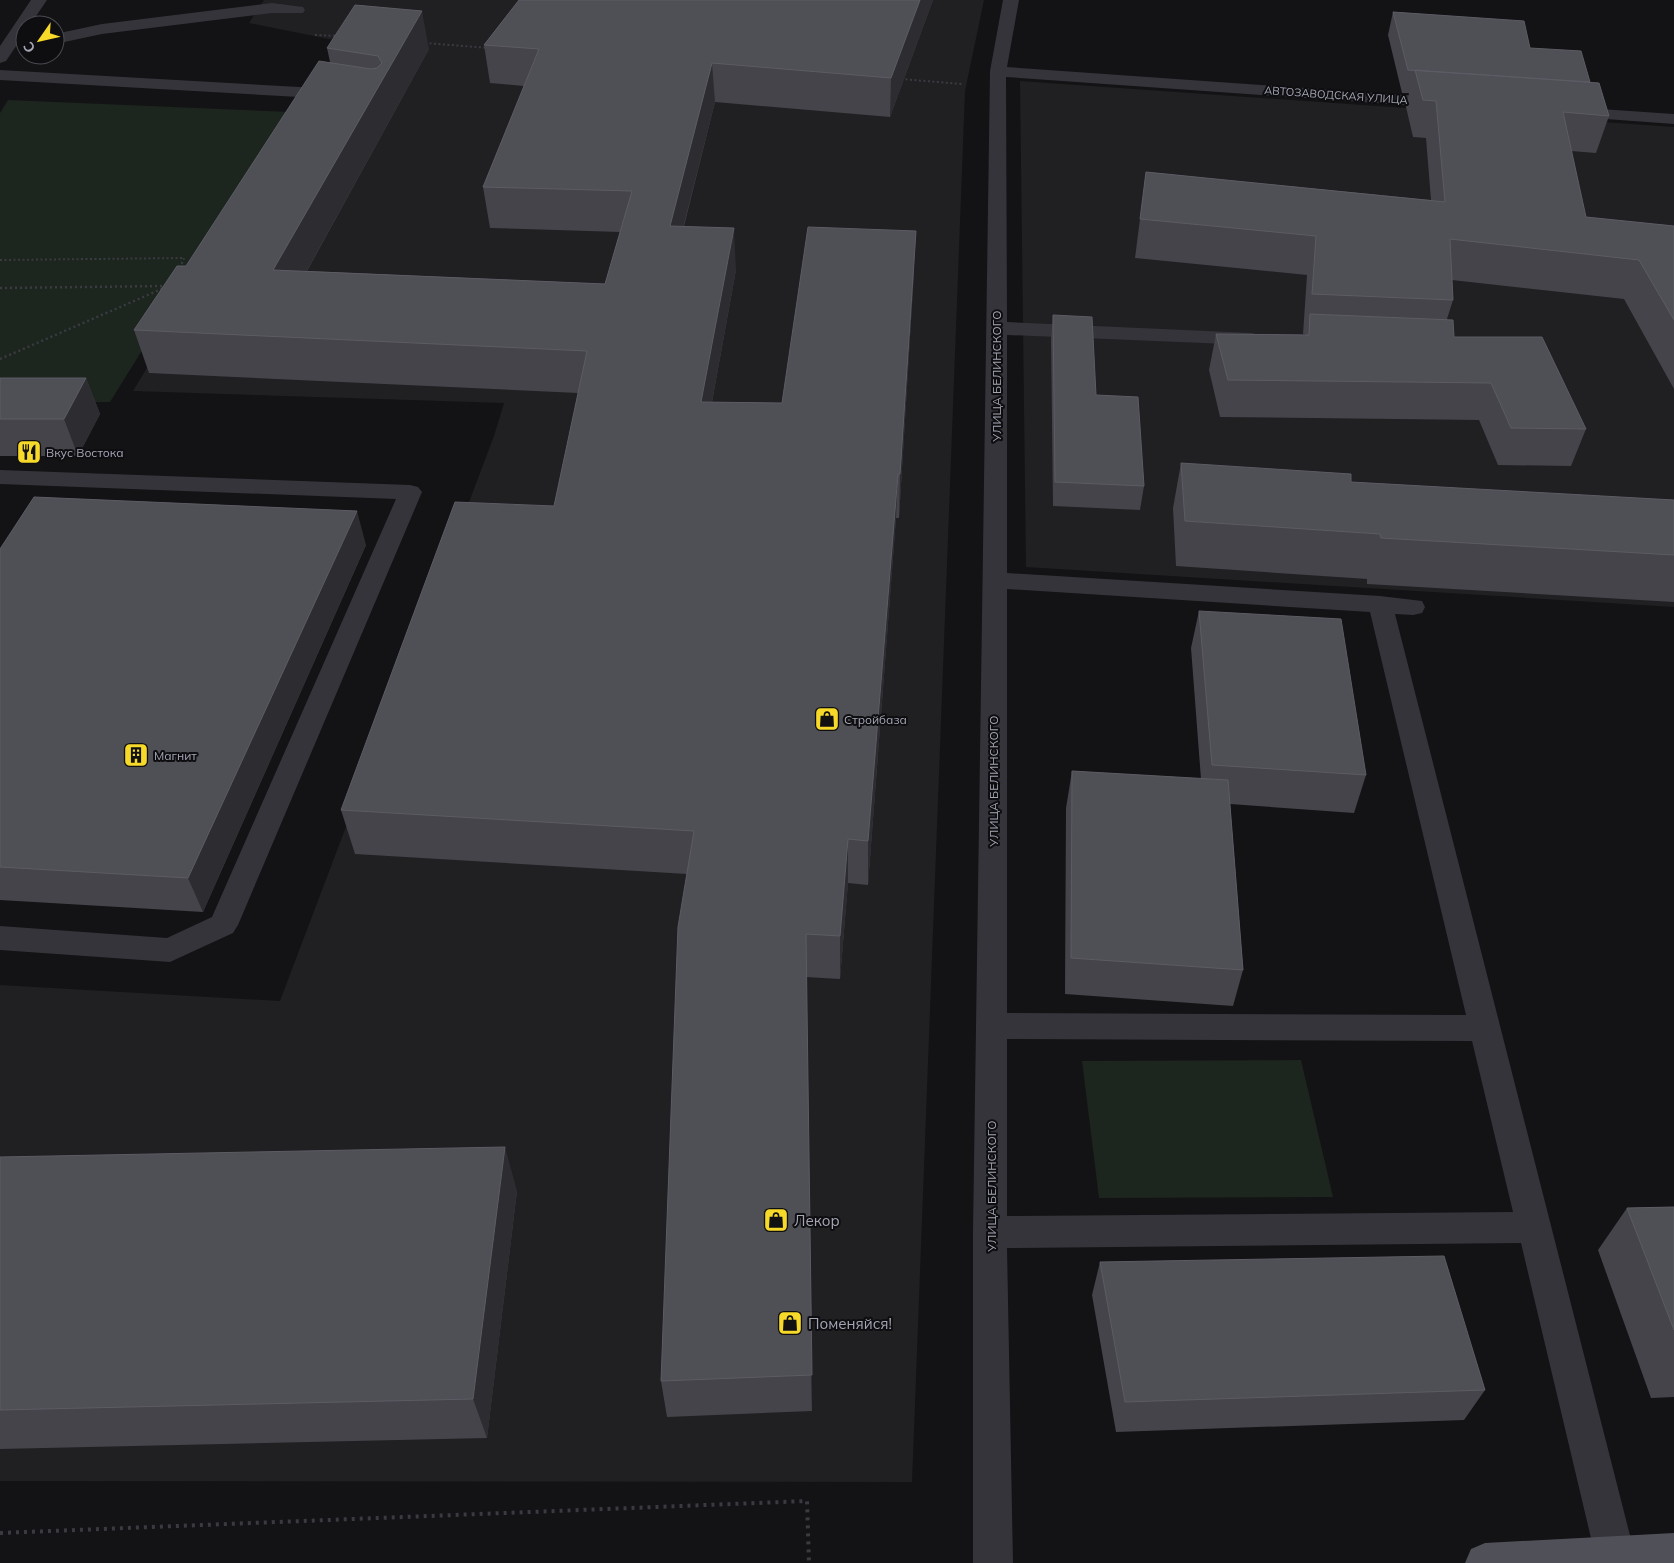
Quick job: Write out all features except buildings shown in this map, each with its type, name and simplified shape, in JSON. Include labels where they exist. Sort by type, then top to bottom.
[{"type":"main road","points":[[1485,1563],[1674,1553]]},
{"type":"street","points":[[4,52],[39,0]]},
{"type":"street","points":[[234,14],[243,0]]},
{"type":"street","name":"УЛИЦА БЕЛИНСКОГО","points":[[993,1563],[990,1232],[998,79],[1011,0]]},
{"type":"street","points":[[65,37],[102,29],[272,8],[297,10]]},
{"type":"street","points":[[0,75],[328,93],[354,97]]},
{"type":"street","name":"АВТОЗАВОДСКАЯ УЛИЦА","points":[[998,79],[1465,104]]},
{"type":"street","points":[[1555,111],[1674,119]]},
{"type":"street","points":[[996,328],[1276,340]]},
{"type":"street","points":[[0,477],[410,492],[223,925],[170,950],[0,938]]},
{"type":"street","points":[[995,580],[1413,607]]},
{"type":"street","points":[[1380,604],[1616,1555]]},
{"type":"street","points":[[992,1026],[1485,1028]]},
{"type":"street","points":[[990,1232],[1534,1227]]},
{"type":"path","points":[[315,35],[344,37]]},
{"type":"path","points":[[424,43],[493,48]]},
{"type":"path","points":[[899,79],[998,79]]},
{"type":"path","points":[[0,260],[184,258],[177,272],[186,272]]},
{"type":"path","points":[[0,288],[169,286],[0,359]]},
{"type":"path","points":[[0,1534],[807,1501],[808,1563]]},
{"type":"shaded area","points":[[264,0],[984,0],[965,91],[912,1482],[0,1481],[0,985],[280,1001],[494,436],[504,403],[133,391],[344,42],[249,23]]},
{"type":"shaded area","points":[[1020,81],[1674,127],[1674,607],[1026,567]]},
{"type":"shaded area","points":[[8,100],[290,112],[110,402],[0,403],[0,113]]},
{"type":"shaded area","points":[[1301,1060],[1333,1197],[1099,1198],[1082,1061]]},
{"type":"place","name":"Вкус Востока","points":[[29,452]]},
{"type":"place","name":"Стройбаза","points":[[827,719]]},
{"type":"place","name":"Магнит","points":[[136,755]]},
{"type":"place","name":"Лекор","points":[[776,1220]]},
{"type":"place","name":"Поменяйся!","points":[[790,1323]]}]
